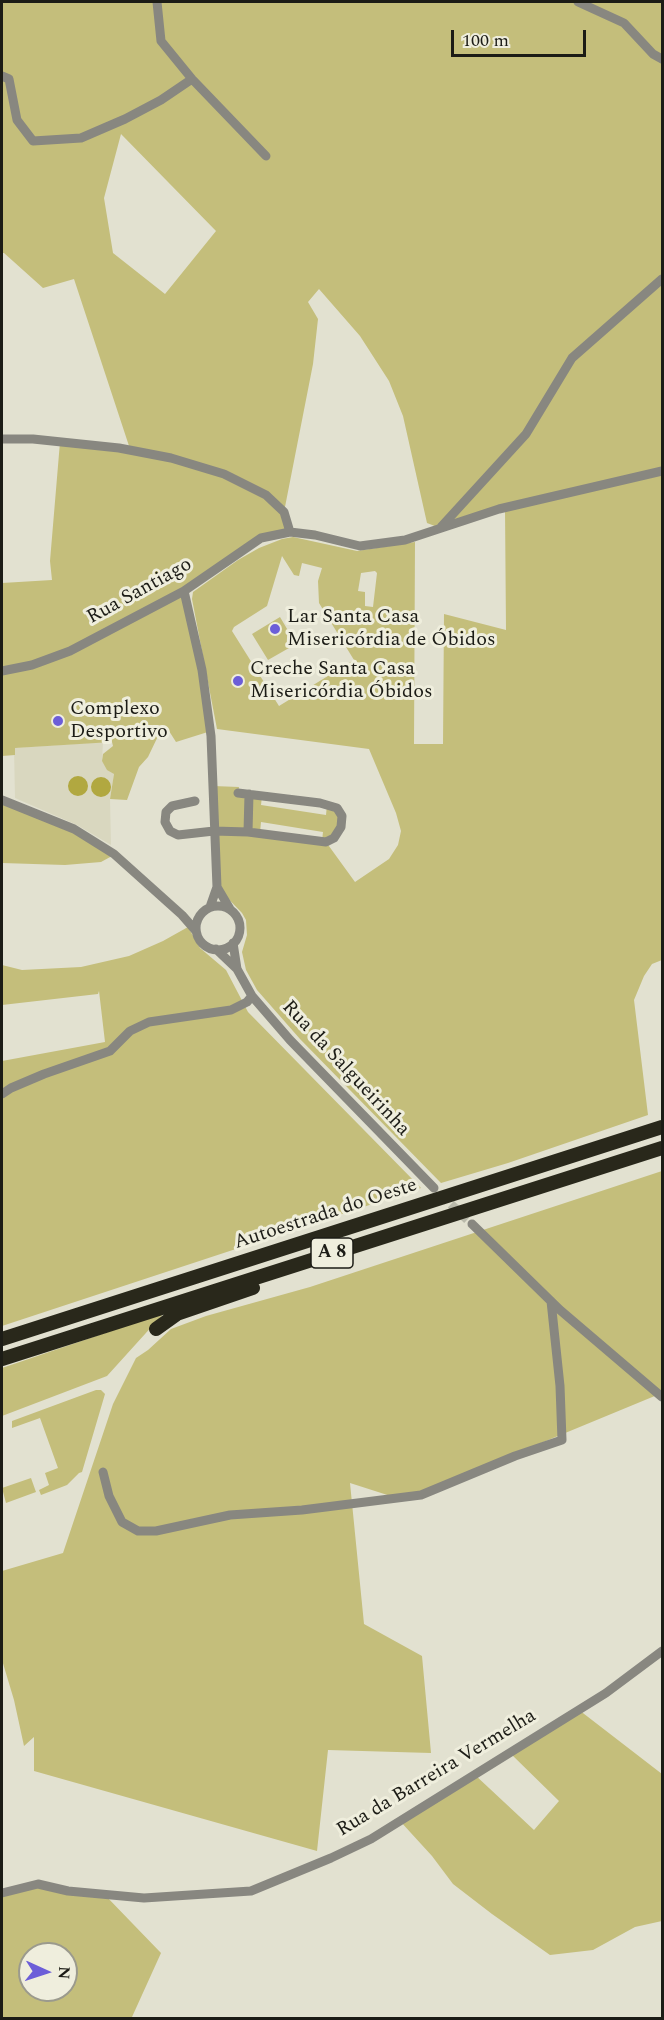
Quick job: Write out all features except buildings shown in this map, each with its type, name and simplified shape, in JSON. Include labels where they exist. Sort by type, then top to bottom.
[{"type":"highway","name":"Autoestrada do Oeste","points":[[6,1337],[663,1127]]},
{"type":"highway","name":"Autoestrada do Oeste","points":[[2,1359],[663,1148]]},
{"type":"highway","points":[[156,1329],[177,1314],[304,1271],[354,1246]]},
{"type":"street","points":[[157,2],[161,41],[192,79],[266,156]]},
{"type":"street","points":[[578,2],[624,23],[653,54],[663,59]]},
{"type":"street","points":[[2,76],[9,79],[17,120],[33,141],[81,138],[161,100],[192,79]]},
{"type":"street","points":[[440,528],[526,434],[572,358],[663,279]]},
{"type":"street","points":[[2,439],[33,439],[119,448],[171,458],[224,474],[266,495],[284,512],[290,532],[360,546],[405,540],[499,509],[663,471]]},
{"type":"street","name":"Rua Santiago","points":[[2,671],[32,665],[70,651],[184,591],[261,538],[290,532]]},
{"type":"street","points":[[184,591],[202,670],[211,736],[216,887],[206,910],[197,921],[196,930]]},
{"type":"street","points":[[195,801],[172,806],[166,812],[165,822],[170,831],[178,835],[214,831],[248,832],[326,842],[334,838],[341,827],[342,816],[337,808],[320,803],[238,793]]},
{"type":"street","points":[[248,832],[249,795]]},
{"type":"street","points":[[2,800],[74,829],[114,854],[182,915],[196,930],[203,944],[223,949],[233,943],[239,932],[239,925],[216,887]]},
{"type":"street","points":[[182,915],[223,907],[230,909]]},
{"type":"street","name":"Rua da Salgueirinha","points":[[233,943],[237,969]]},
{"type":"street","name":"Rua da Salgueirinha","points":[[216,949],[237,969],[252,996],[290,1040],[434,1188]]},
{"type":"street","points":[[2,1095],[11,1088],[44,1074],[110,1051],[130,1031],[149,1022],[231,1010],[247,1002],[252,996]]},
{"type":"street","points":[[472,1224],[550,1301],[663,1397]]},
{"type":"street","points":[[104,1472],[109,1496],[122,1522],[138,1532],[156,1531],[230,1515],[303,1510],[421,1495],[515,1456],[562,1440],[560,1386],[550,1301]]},
{"type":"street","name":"Rua da Barreira Vermelha","points":[[2,1893],[38,1884],[68,1891],[144,1898],[251,1892],[371,1839],[606,1693],[663,1651]]},
{"type":"shaded area","points":[[2,2],[662,2],[662,960],[652,964],[634,1000],[648,1115],[508,1163],[441,1183],[300,1039],[257,990],[246,970],[242,952],[247,935],[246,920],[217,887],[213,786],[239,787],[238,793],[262,796],[261,805],[326,815],[327,805],[337,808],[341,827],[326,842],[355,882],[389,859],[398,845],[401,831],[396,813],[369,749],[217,729],[192,599],[193,592],[238,560],[282,539],[293,537],[357,551],[415,542],[414,744],[443,744],[444,614],[506,630],[505,509],[440,528],[427,523],[403,416],[389,381],[360,336],[319,289],[308,302],[318,319],[313,364],[284,512],[290,532],[261,538],[184,591],[211,731],[176,742],[169,731],[160,732],[148,757],[139,767],[127,800],[110,799],[114,774],[107,770],[102,761],[103,754],[113,746],[112,742],[15,748],[15,755],[2,756],[2,583],[52,580],[50,561],[60,442],[130,449],[74,279],[43,288],[2,253]],"holes":[[[121,134],[216,231],[165,294],[113,253],[104,198]],[[282,556],[294,575],[299,576],[302,563],[322,568],[318,581],[319,603],[354,660],[279,706],[232,631],[234,627],[267,606]],[[375,571],[377,573],[373,607],[365,606],[365,592],[358,591],[361,573]],[[261,822],[323,832],[322,841],[260,833]]]},
{"type":"shaded area","points":[[280,617],[296,644],[268,660],[252,634]]},
{"type":"shaded area","points":[[103,742],[102,761],[114,774],[110,799],[111,845],[77,825],[15,798],[14,748]]},
{"type":"shaded area","points":[[78,776],[85,779],[88,786],[85,793],[78,796],[71,793],[68,786],[71,779]]},
{"type":"shaded area","points":[[101,777],[108,780],[111,787],[108,794],[101,797],[94,794],[91,787],[94,780]]},
{"type":"shaded area","points":[[2,804],[72,832],[112,856],[101,862],[65,865],[2,863]]},
{"type":"shaded area","points":[[188,927],[200,948],[226,970],[248,1012],[421,1188],[2,1326],[2,1061],[105,1042],[99,991],[98,994],[2,1005],[2,965],[22,970],[81,967],[129,956]]},
{"type":"shaded area","points":[[662,1171],[662,1393],[403,1500],[350,1483],[364,1624],[422,1656],[431,1753],[328,1750],[317,1851],[34,1771],[34,1737],[24,1746],[2,1660],[2,1571],[63,1553],[113,1404],[136,1358],[171,1329],[206,1316],[310,1287]]},
{"type":"shaded area","points":[[164,1313],[107,1376],[2,1416],[2,1368]]},
{"type":"shaded area","points":[[101,1390],[105,1394],[82,1472],[67,1485],[41,1495],[39,1490],[49,1485],[45,1473],[58,1468],[40,1418],[12,1428],[12,1421]]},
{"type":"shaded area","points":[[31,1478],[36,1492],[6,1503],[2,1488]]},
{"type":"shaded area","points":[[579,1710],[662,1774],[662,1921],[635,1927],[593,1950],[550,1955],[453,1884],[432,1856],[400,1821],[474,1774],[534,1830],[559,1801],[510,1753]]},
{"type":"shaded area","points":[[38,1884],[104,1894],[161,1953],[132,2017],[134,2018],[2,2018],[2,1893]]},
{"type":"tunnel","points":[[441,1195],[472,1224]]},
{"type":"place","name":"Lar Santa Casa Misericórdia de Óbidos","points":[[275,629]]},
{"type":"place","name":"Creche Santa Casa Misericórdia Óbidos","points":[[238,681]]},
{"type":"place","name":"Complexo Desportivo","points":[[58,721]]}]
